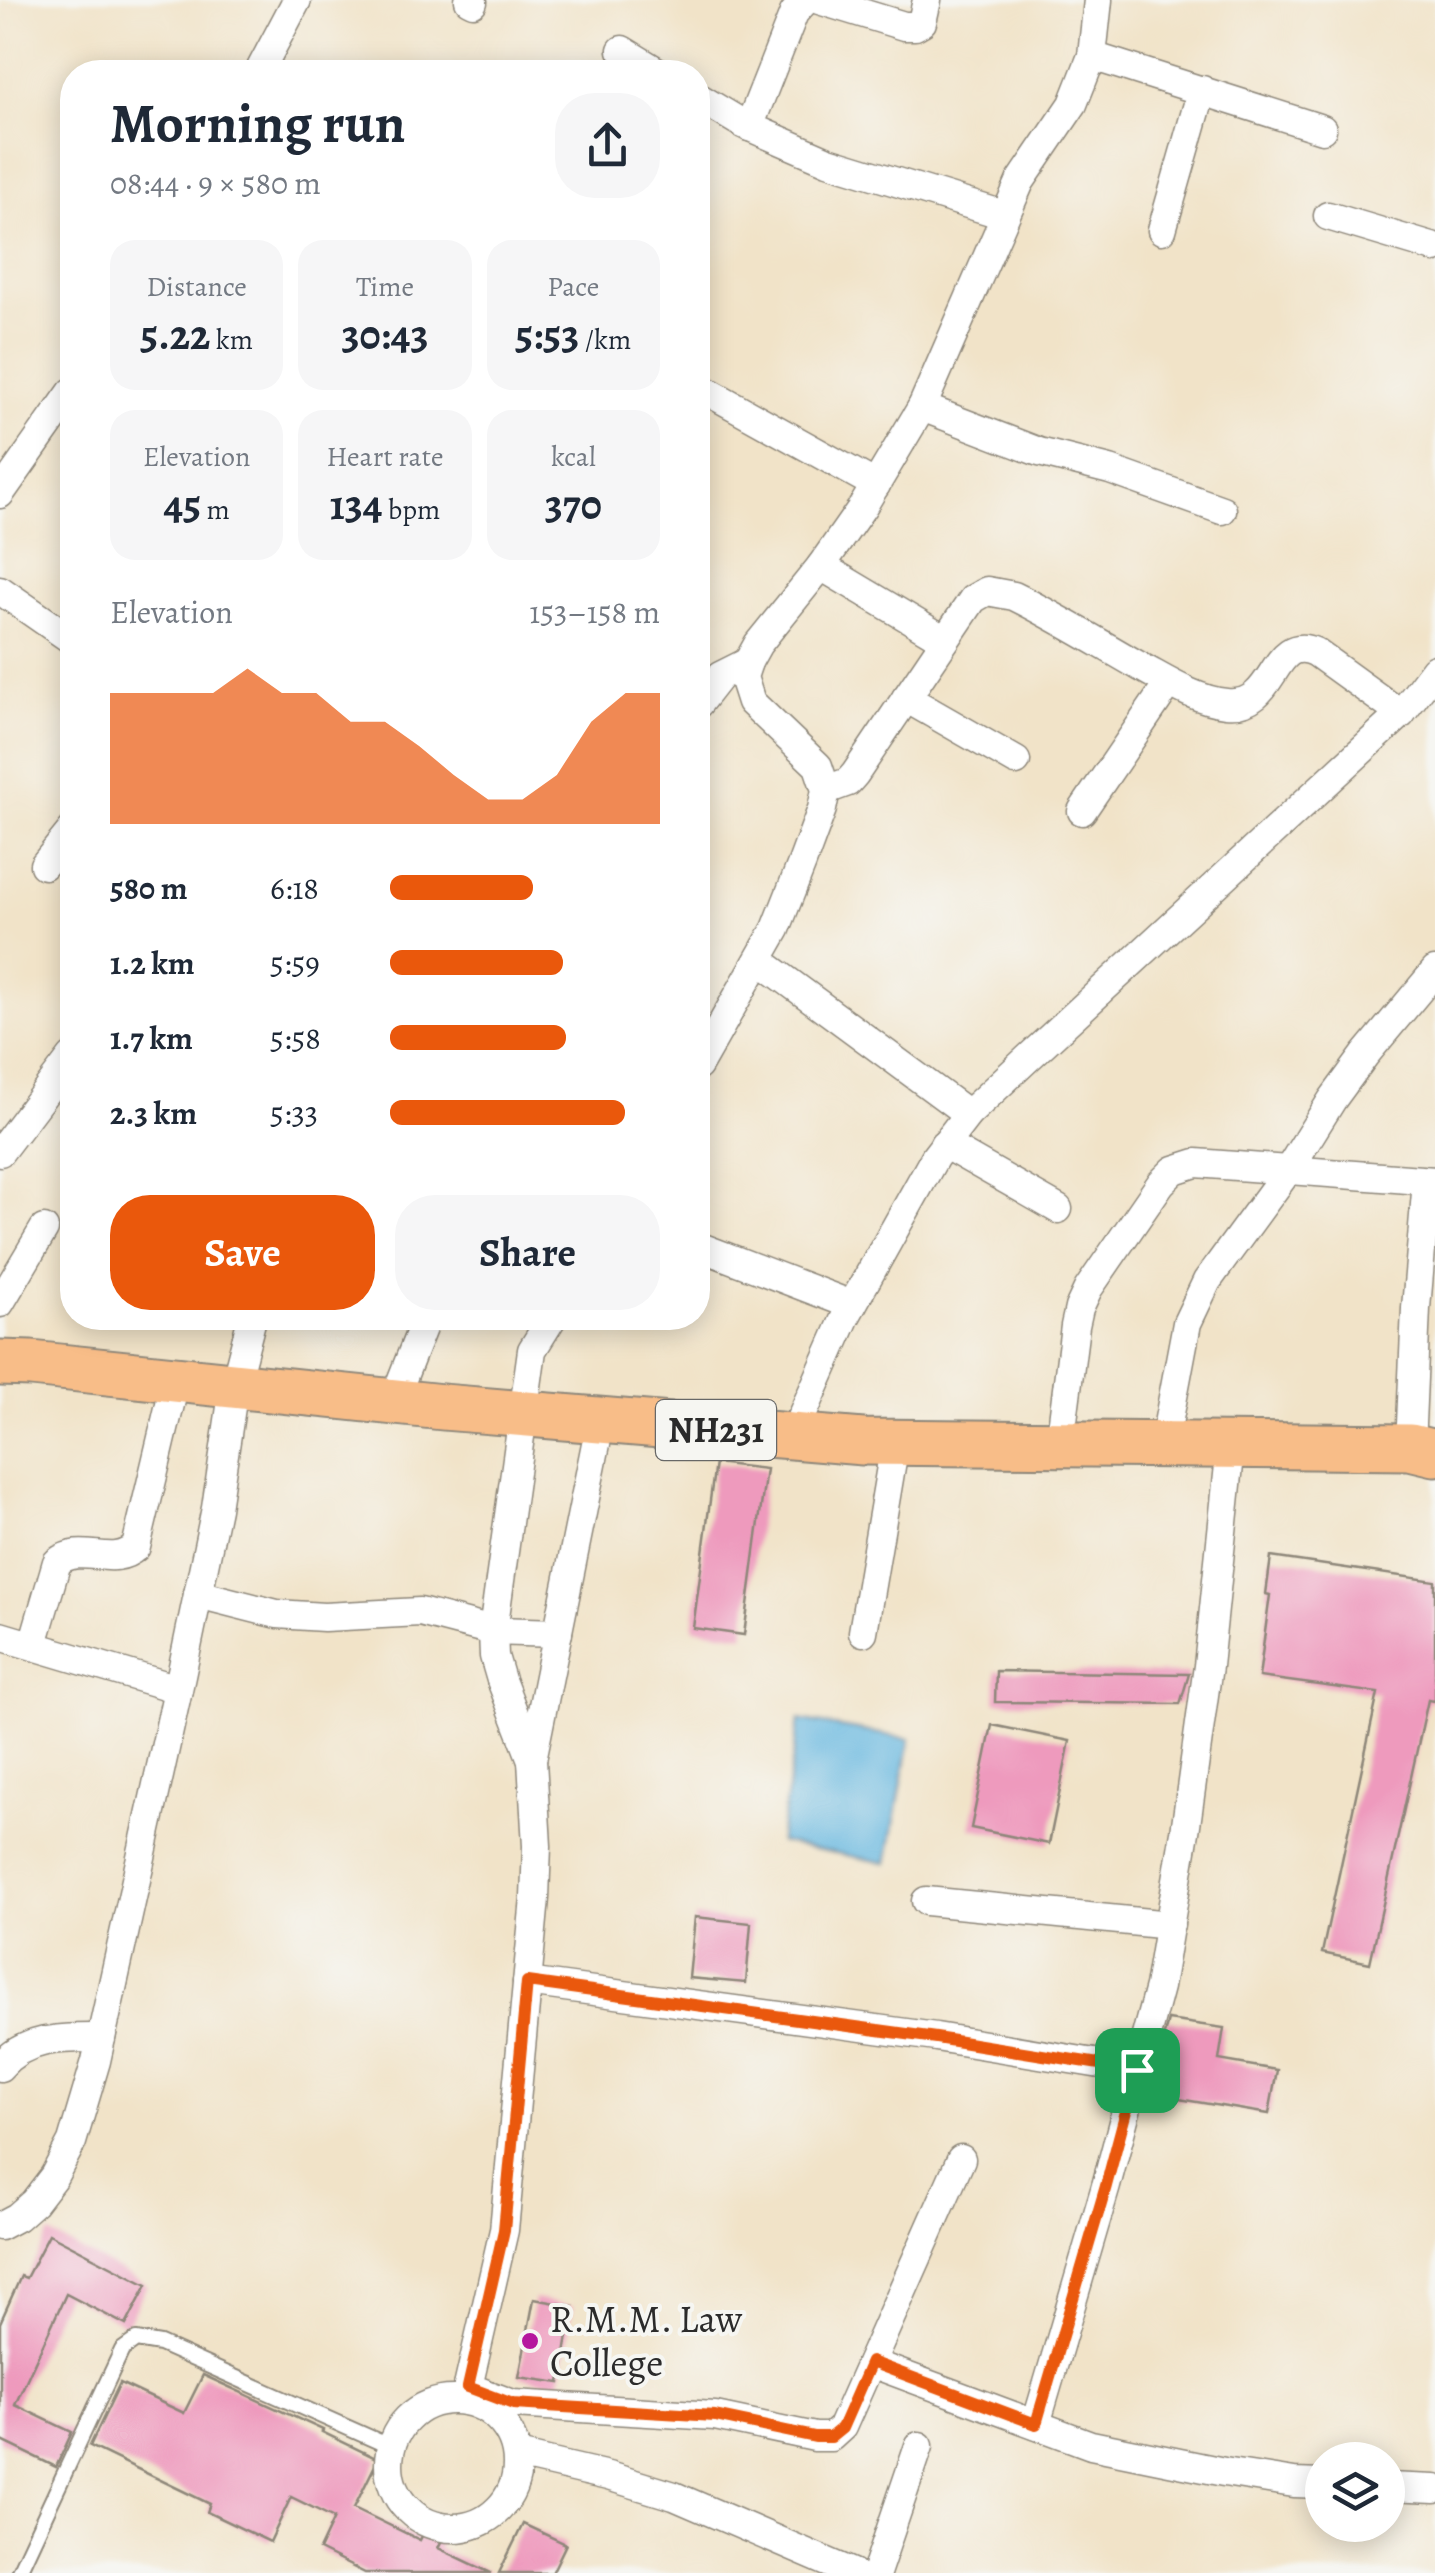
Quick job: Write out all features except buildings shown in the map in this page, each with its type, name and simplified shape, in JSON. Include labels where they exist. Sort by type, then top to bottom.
[{"type":"highway","name":"NH231","points":[[0,1363],[523,1414],[895,1443],[1422,1450]]},
{"type":"street","points":[[265,60],[297,0]]},
{"type":"street","points":[[750,127],[794,13],[806,0]]},
{"type":"street","points":[[820,0],[915,26],[922,22],[927,0]]},
{"type":"street","points":[[710,1045],[776,929],[826,790],[818,766],[751,702],[743,676],[748,662],[821,566],[922,407],[1020,182],[1073,104],[1092,56],[1098,0]]},
{"type":"street","points":[[622,50],[638,60]]},
{"type":"street","points":[[1092,56],[1322,129]]},
{"type":"street","points":[[1162,230],[1202,90]]},
{"type":"street","points":[[710,104],[750,127],[828,161],[1004,215]]},
{"type":"street","points":[[1328,216],[1435,248]]},
{"type":"street","points":[[710,393],[876,485]]},
{"type":"street","points":[[922,407],[1039,452],[1110,470],[1222,510]]},
{"type":"street","points":[[0,494],[60,409]]},
{"type":"street","points":[[821,566],[945,640]]},
{"type":"street","points":[[0,590],[60,632]]},
{"type":"street","points":[[826,790],[848,782],[980,593],[997,591],[1040,608],[1170,682],[1213,701],[1236,704],[1249,700],[1261,691],[1286,654],[1294,648],[1305,648],[1401,714]]},
{"type":"street","points":[[710,689],[720,676],[748,662]]},
{"type":"street","points":[[793,1436],[852,1305],[934,1157],[968,1114],[1401,714],[1435,669]]},
{"type":"street","points":[[1082,811],[1170,682]]},
{"type":"street","points":[[906,698],[1016,761]]},
{"type":"street","points":[[44,865],[60,845]]},
{"type":"street","points":[[760,960],[968,1114]]},
{"type":"street","points":[[1164,1445],[1187,1322],[1207,1282],[1332,1100],[1435,971]]},
{"type":"street","points":[[0,1152],[60,1073]]},
{"type":"street","points":[[944,1144],[1058,1209]]},
{"type":"street","points":[[1060,1444],[1080,1308],[1107,1258],[1161,1183],[1174,1170],[1196,1163],[1431,1181],[1422,1450]]},
{"type":"street","points":[[0,1303],[44,1229]]},
{"type":"street","points":[[710,1251],[852,1305]]},
{"type":"street","points":[[0,2226],[34,2202],[54,2176],[72,2142],[101,2038],[216,1508],[234,1386],[249,1330]]},
{"type":"street","points":[[393,1402],[421,1330]]},
{"type":"street","points":[[532,1760],[501,1680],[494,1656],[493,1631],[532,1350],[544,1330]]},
{"type":"street","points":[[34,1644],[57,1562],[78,1552],[114,1556],[128,1554],[136,1547],[176,1379]]},
{"type":"street","points":[[467,2394],[504,2230],[535,1898],[532,1760],[601,1420]]},
{"type":"street","points":[[863,1632],[895,1443]]},
{"type":"street","points":[[1036,2424],[1106,2186],[1159,1986],[1208,1666],[1232,1446]]},
{"type":"street","points":[[198,1594],[277,1614],[324,1618],[420,1612],[493,1631],[558,1633]]},
{"type":"street","points":[[0,1636],[178,1689]]},
{"type":"street","points":[[926,1901],[1170,1925]]},
{"type":"street","points":[[527,1982],[1137,2070]]},
{"type":"street","points":[[0,2067],[16,2050],[42,2042],[101,2038]]},
{"type":"street","points":[[467,2394],[503,2422],[514,2441],[518,2463],[515,2485],[504,2504],[488,2519],[467,2527],[445,2528],[424,2522],[406,2508],[394,2490],[388,2468],[390,2447],[398,2429],[411,2415],[428,2405],[467,2394],[513,2404],[715,2416],[831,2437],[842,2428],[961,2159]]},
{"type":"street","points":[[871,2362],[1091,2445],[1224,2472],[1305,2483]]},
{"type":"street","points":[[876,2573],[919,2446]]},
{"type":"street","points":[[517,2456],[608,2476],[674,2496],[853,2573]]},
{"type":"street","points":[[1405,2488],[1435,2489]]},
{"type":"lane","points":[[18,2573],[122,2350],[136,2340],[160,2344],[390,2447]]},
{"type":"water","points":[[799,1720],[910,1739],[887,1863],[779,1842]]},
{"type":"place","name":"R.M.M. Law College","points":[[530,2341]]},
{"type":"route","points":[[527,1982],[1137,2070],[1036,2424],[871,2362],[842,2428],[831,2437],[715,2416],[513,2404],[468,2387],[504,2230],[527,1982]]}]
